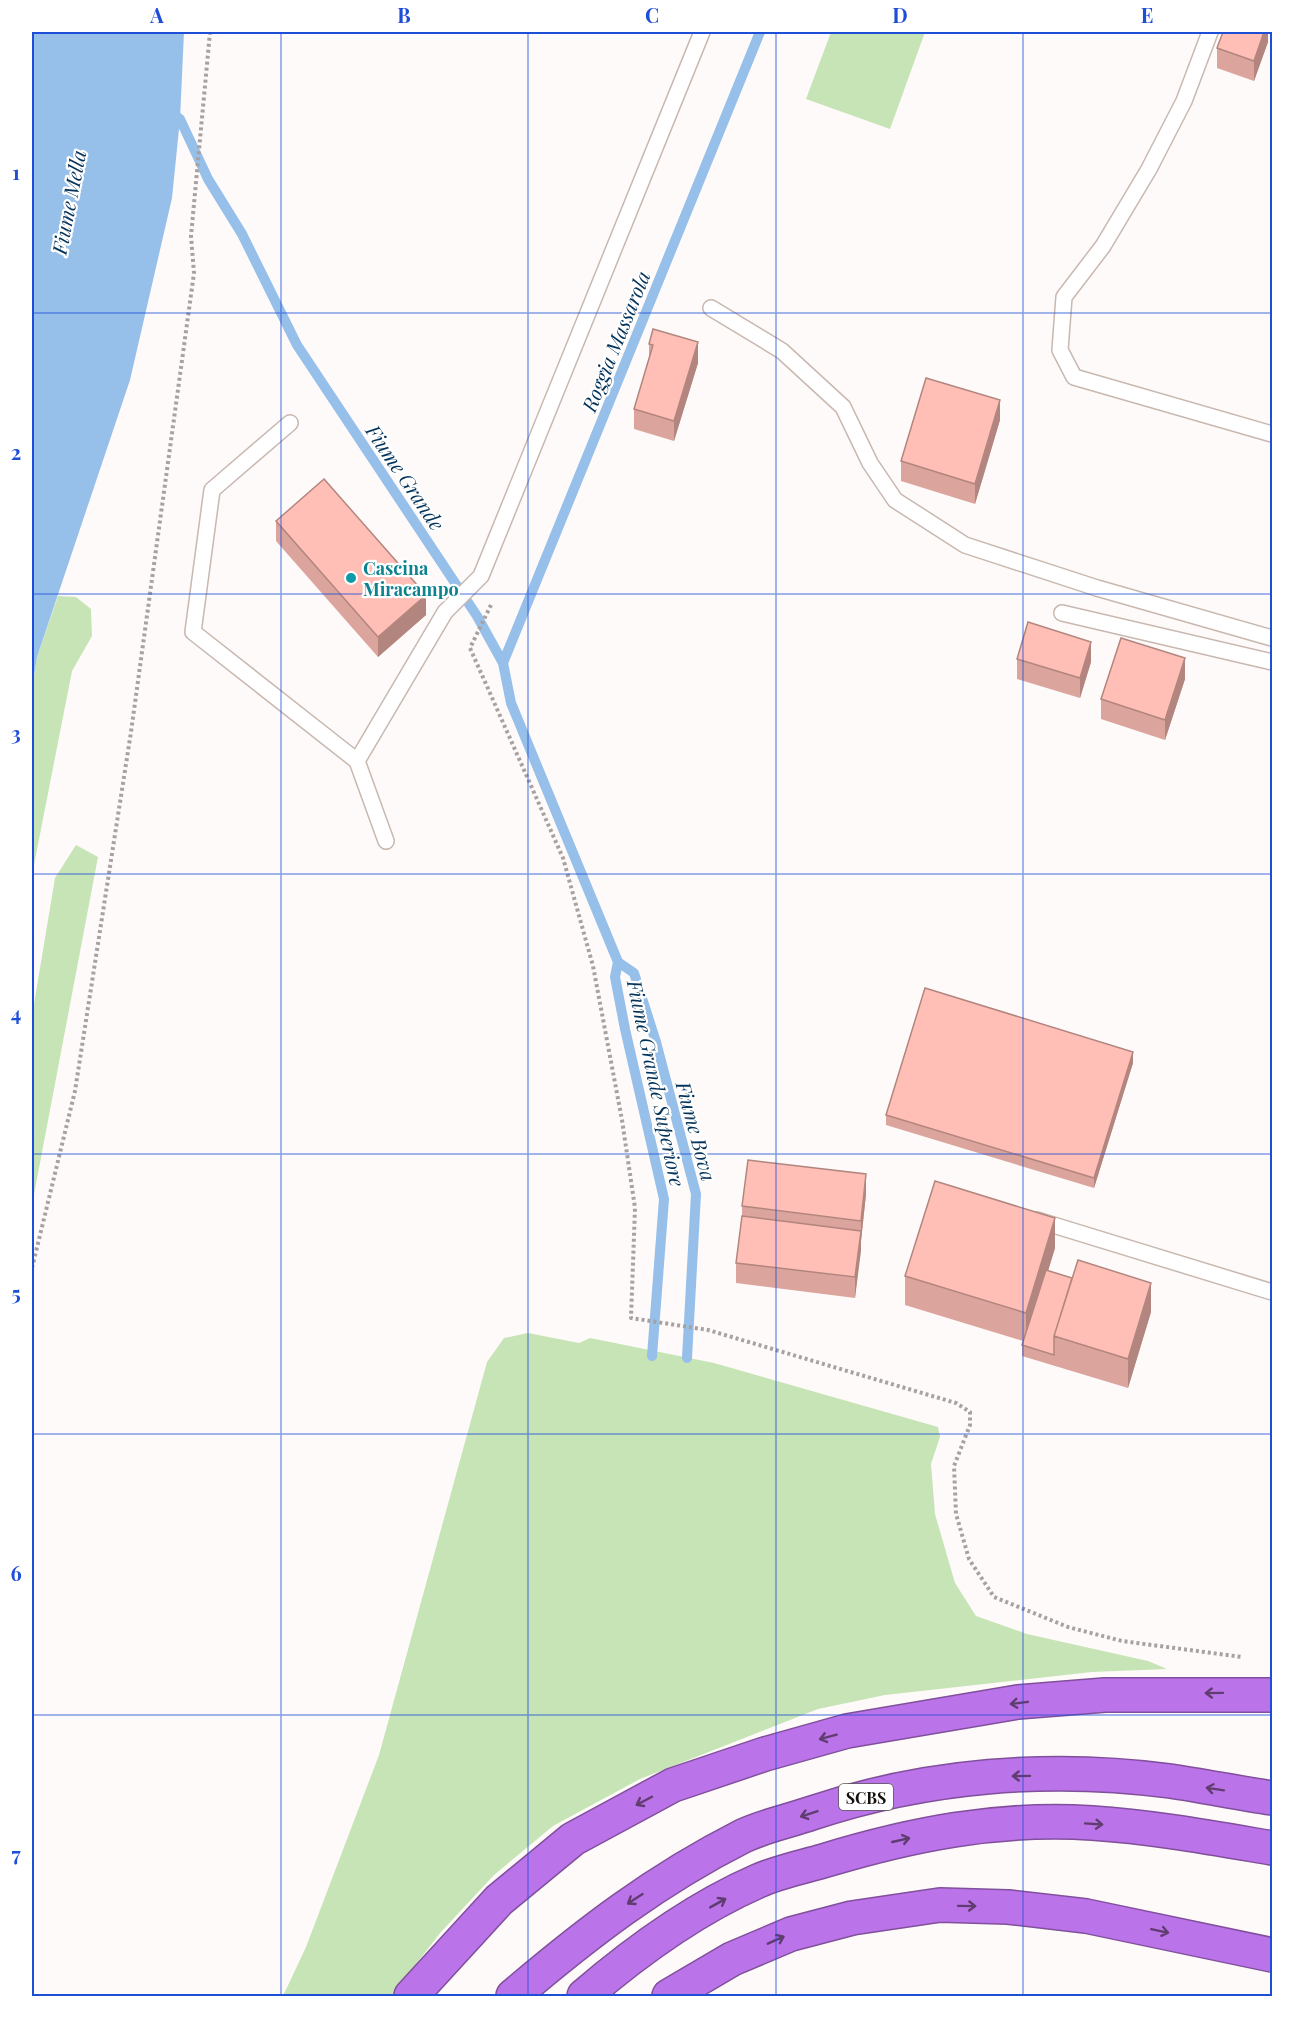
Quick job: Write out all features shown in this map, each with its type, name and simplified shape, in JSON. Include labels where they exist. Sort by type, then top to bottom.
[{"type":"highway","points":[[411,1996],[499,1900],[573,1839],[673,1785],[765,1754],[847,1731],[1018,1702],[1105,1695],[1272,1695]]},
{"type":"highway","name":"SCBS","points":[[513,1996],[618,1910],[674,1874],[745,1835],[854,1799],[940,1781],[1007,1776],[1089,1774],[1168,1781],[1272,1798]]},
{"type":"highway","points":[[584,1996],[640,1951],[691,1918],[758,1881],[867,1848],[942,1830],[1013,1823],[1091,1823],[1168,1831],[1272,1848]]},
{"type":"highway","points":[[669,1996],[732,1959],[791,1934],[852,1918],[940,1905],[1008,1907],[1076,1915],[1272,1955]]},
{"type":"lane","points":[[357,761],[445,612],[481,576],[702,32]]},
{"type":"lane","points":[[1210,32],[1184,101],[1149,170],[1103,246],[1064,297],[1060,350],[1074,378],[1272,434]]},
{"type":"lane","points":[[711,308],[782,351],[843,407],[870,463],[896,500],[965,545],[1097,588],[1272,638]]},
{"type":"lane","points":[[290,423],[212,490],[193,632],[357,761],[386,841]]},
{"type":"lane","points":[[1062,613],[1272,662]]},
{"type":"lane","points":[[1023,1215],[1272,1292]]},
{"type":"path","points":[[32,1268],[75,1090],[129,744],[194,273],[191,236],[210,32]]},
{"type":"path","points":[[495,599],[470,648],[563,858],[593,966],[622,1120],[634,1208],[631,1318],[708,1330],[956,1403],[970,1412],[970,1425],[954,1466],[956,1514],[969,1559],[994,1597],[1068,1627],[1122,1641],[1249,1658]]},
{"type":"green space","points":[[831,32],[925,32],[890,129],[806,99]]},
{"type":"green space","points":[[58,596],[76,597],[91,609],[92,636],[72,671],[32,875],[32,687],[37,657]]},
{"type":"green space","points":[[76,845],[98,857],[32,1205],[32,1016],[55,878]]},
{"type":"green space","points":[[528,1333],[579,1343],[590,1338],[714,1363],[938,1427],[940,1437],[931,1464],[935,1514],[955,1583],[976,1616],[1027,1634],[1148,1661],[1167,1669],[1092,1672],[885,1695],[818,1709],[640,1779],[553,1826],[494,1875],[441,1932],[391,1996],[283,1996],[306,1947],[379,1755],[487,1362],[504,1338]]},
{"type":"water","name":"Fiume Mella","points":[[32,32],[184,32],[180,119],[172,198],[130,380],[37,657],[32,687]]},
{"type":"building","points":[[1223,32],[1264,32],[1254,61],[1217,48]]},
{"type":"building","points":[[653,329],[698,342],[674,421],[634,409],[653,345],[649,344]]},
{"type":"building","points":[[926,378],[1000,400],[975,484],[901,461]]},
{"type":"building","name":"Cascina Miracampo","points":[[324,479],[426,595],[378,637],[276,521]]},
{"type":"building","points":[[1028,622],[1091,642],[1080,678],[1017,659]]},
{"type":"building","points":[[1121,638],[1185,658],[1165,720],[1101,699]]},
{"type":"building","points":[[925,988],[1133,1052],[1094,1178],[886,1115]]},
{"type":"building","points":[[748,1160],[866,1174],[861,1221],[742,1206]]},
{"type":"building","points":[[935,1181],[1055,1218],[1026,1313],[905,1276]]},
{"type":"building","points":[[742,1216],[861,1231],[855,1277],[736,1263]]},
{"type":"building","points":[[1078,1260],[1151,1283],[1128,1359],[1054,1336]]},
{"type":"building","points":[[1046,1270],[1072,1278],[1054,1336],[1054,1355],[1022,1345]]},
{"type":"waterway","name":"Roggia Massarola","points":[[503,663],[760,32]]},
{"type":"waterway","name":"Fiume Grande","points":[[169,110],[180,119],[208,179],[242,234],[297,345],[477,616],[503,663],[511,703],[618,962]]},
{"type":"waterway","name":"Fiume Bova","points":[[618,962],[634,973],[656,1042],[696,1194],[687,1358]]},
{"type":"waterway","name":"Fiume Grande Superiore","points":[[618,962],[615,977],[625,1029],[664,1199],[652,1356]]},
{"type":"place","name":"Cascina Miracampo","points":[[351,578]]}]
